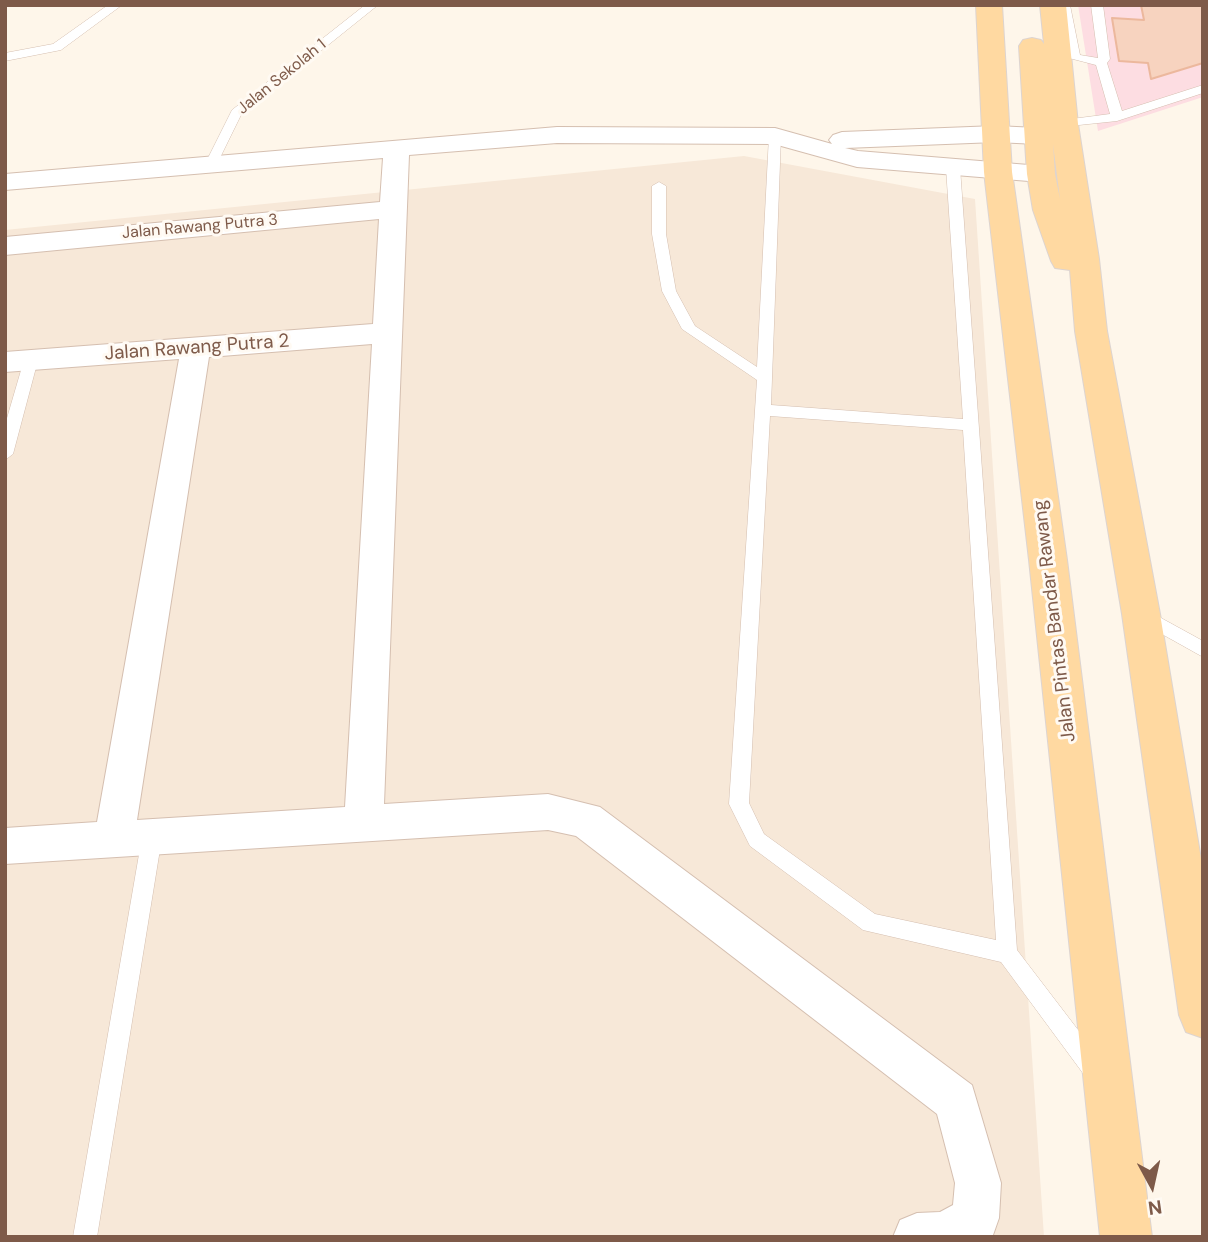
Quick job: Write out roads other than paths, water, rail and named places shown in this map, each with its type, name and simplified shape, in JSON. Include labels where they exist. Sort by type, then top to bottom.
[{"type":"main road","name":"Jalan Pintas Bandar Rawang","points":[[989,5],[997,153],[1048,560],[1126,1237]]},
{"type":"main road","points":[[1035,5],[1032,50],[1084,259],[1091,331],[1141,614],[1203,1014]]},
{"type":"main road","points":[[1053,5],[1051,130],[1041,174],[1048,210],[1091,331]]},
{"type":"street","points":[[5,182],[556,135],[775,136],[857,159],[953,167],[997,153],[1051,130]]},
{"type":"street","points":[[808,146],[854,138],[997,153],[1041,174]]},
{"type":"street","points":[[364,823],[396,148]]},
{"type":"street","name":"Jalan Rawang Putra 3","points":[[5,246],[395,209]]},
{"type":"street","name":"Jalan Rawang Putra 2","points":[[18,361],[388,333]]},
{"type":"street","points":[[133,838],[196,348]]},
{"type":"street","points":[[5,846],[548,812],[586,820],[956,1101],[978,1183],[975,1218],[945,1235],[917,1237]]},
{"type":"lane","points":[[5,57],[57,47],[116,5]]},
{"type":"lane","name":"Jalan Sekolah 1","points":[[211,164],[236,113],[372,5]]},
{"type":"lane","points":[[1064,5],[1075,58],[1101,62]]},
{"type":"lane","points":[[1097,5],[1104,59],[1101,62],[1117,117]]},
{"type":"lane","points":[[1051,130],[1117,117],[1203,89]]},
{"type":"lane","points":[[775,136],[763,410],[739,804],[757,840],[870,923],[1007,953]]},
{"type":"lane","points":[[953,167],[1007,953],[1109,1089]]},
{"type":"lane","points":[[659,186],[659,234],[669,291],[689,329],[764,378]]},
{"type":"lane","points":[[5,454],[18,361]]},
{"type":"lane","points":[[763,410],[970,425]]},
{"type":"lane","points":[[1141,614],[1203,650]]},
{"type":"lane","points":[[85,1237],[133,838]]}]
